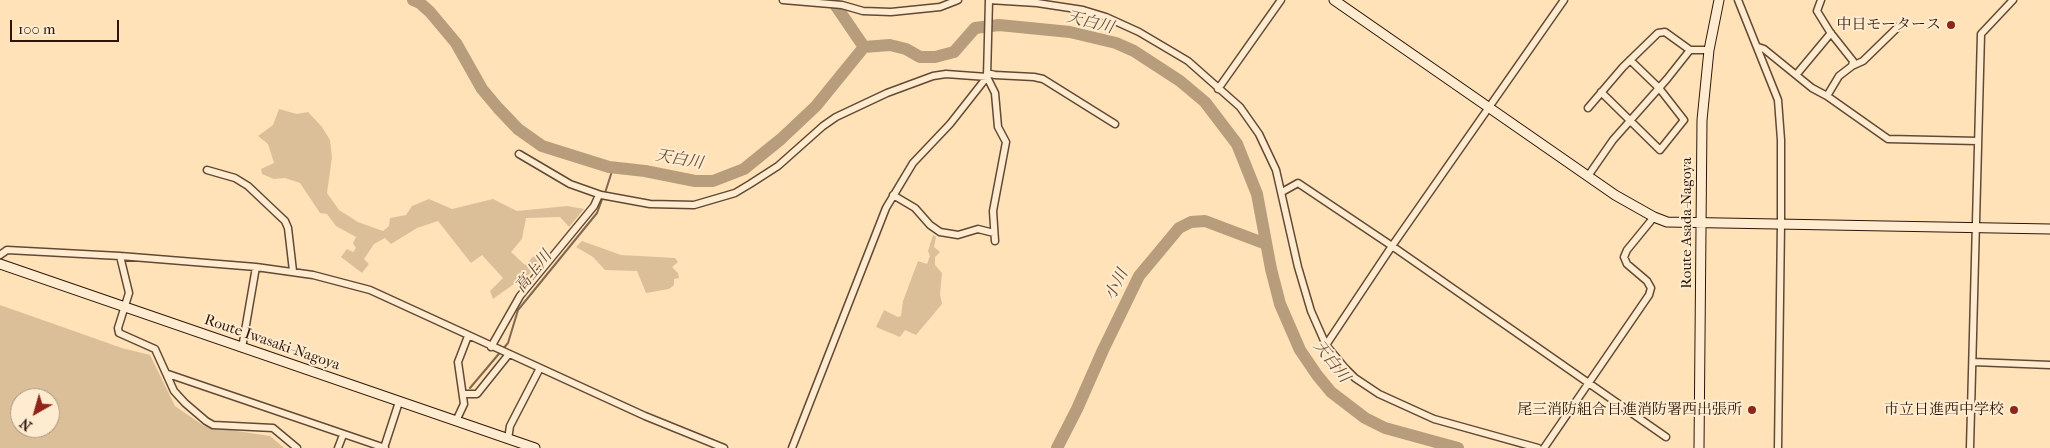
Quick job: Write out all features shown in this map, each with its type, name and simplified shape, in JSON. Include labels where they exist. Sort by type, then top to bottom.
[{"type":"main road","points":[[1334,0],[1615,196],[1667,222],[2050,229]]},
{"type":"main road","name":"Route Asada-Nagoya","points":[[1699,448],[1702,120],[1709,50],[1719,0]]},
{"type":"main road","name":"Route Iwasaki-Nagoya","points":[[0,264],[535,448]]},
{"type":"street","points":[[783,0],[839,5],[863,11],[891,12],[940,7],[958,0]]},
{"type":"street","points":[[893,195],[915,208],[940,232],[958,234],[978,229],[995,237],[993,211],[1006,142],[998,127],[995,93],[987,75],[989,0],[1037,3],[1083,10],[1106,17],[1188,61],[1240,107],[1259,134],[1276,170],[1298,267],[1311,312],[1326,345],[1355,378],[1379,394],[1434,419],[1538,448]]},
{"type":"street","points":[[1218,89],[1281,0]]},
{"type":"street","points":[[1326,345],[1392,246],[1564,0]]},
{"type":"street","points":[[1738,0],[1778,100],[1781,140],[1778,448]]},
{"type":"street","points":[[1821,0],[1818,5],[1818,11],[1831,33],[1854,61],[1852,66]]},
{"type":"street","points":[[1970,448],[1981,34],[2013,0]]},
{"type":"street","points":[[1827,96],[1839,76],[1852,66],[1863,61],[1898,27]]},
{"type":"street","points":[[1588,108],[1630,60],[1658,33],[1665,32],[1690,50],[1709,50]]},
{"type":"street","points":[[1796,75],[1831,33]]},
{"type":"street","points":[[1758,47],[1764,49],[1812,88],[1827,96],[1888,139],[1978,141]]},
{"type":"street","points":[[1588,176],[1613,140],[1690,50]]},
{"type":"street","points":[[1601,92],[1660,150],[1684,120],[1659,88],[1630,60]]},
{"type":"street","points":[[519,154],[570,184],[600,195],[650,204],[678,206],[710,202],[735,192],[778,166],[811,135],[836,117],[887,93],[933,76],[946,74],[995,75],[1043,79],[1115,124]]},
{"type":"street","points":[[792,448],[886,208],[913,163],[950,124],[987,75]]},
{"type":"street","points":[[207,170],[235,178],[248,186],[285,221],[288,228],[293,271]]},
{"type":"street","points":[[1282,192],[1298,183],[1392,246],[1666,437]]},
{"type":"street","points":[[491,346],[520,296],[594,206],[600,195]]},
{"type":"street","points":[[1544,448],[1649,295],[1651,288],[1647,281],[1627,264],[1624,257],[1627,250],[1654,217]]},
{"type":"street","points":[[0,255],[7,250],[120,256],[256,267],[293,271],[370,290],[645,416],[724,448]]},
{"type":"street","points":[[120,256],[128,290],[126,307],[118,328],[120,334],[155,349],[168,374],[174,391],[206,421],[213,424],[273,428],[297,448]]},
{"type":"street","points":[[242,348],[256,267]]},
{"type":"street","points":[[456,421],[464,404],[458,362],[468,336]]},
{"type":"street","points":[[462,394],[477,394],[504,352]]},
{"type":"street","points":[[1972,362],[2050,365]]},
{"type":"street","points":[[508,439],[510,426],[540,368]]},
{"type":"street","points":[[168,374],[384,448],[399,402]]},
{"type":"street","points":[[338,448],[343,435]]},
{"type":"shaded area","points":[[279,109],[297,114],[308,112],[322,127],[330,140],[332,157],[327,193],[339,210],[358,222],[383,231],[389,226],[390,218],[406,215],[412,206],[429,199],[452,209],[493,199],[517,211],[567,206],[584,209],[569,227],[560,217],[526,218],[522,239],[511,252],[525,265],[541,249],[546,254],[521,284],[514,284],[493,299],[490,291],[503,278],[482,255],[471,263],[438,221],[417,228],[391,244],[385,238],[374,244],[364,259],[369,264],[362,273],[341,257],[347,249],[353,252],[356,248],[353,243],[356,237],[336,226],[327,214],[320,213],[300,183],[285,178],[274,179],[262,174],[261,169],[274,163],[268,144],[258,136],[273,125]]},
{"type":"shaded area","points":[[933,235],[936,237],[934,247],[940,252],[935,257],[935,265],[942,273],[940,294],[942,304],[916,335],[905,330],[900,337],[876,327],[884,310],[898,317],[901,316],[903,301],[918,261],[927,264],[930,256],[928,251]]},
{"type":"shaded area","points":[[582,241],[621,255],[675,258],[678,262],[672,267],[678,273],[679,278],[674,279],[674,285],[669,289],[646,293],[637,271],[605,270],[593,257],[576,247]]},
{"type":"shaded area","points":[[0,305],[122,348],[150,355],[175,406],[204,426],[270,436],[284,448],[0,448]]},
{"type":"waterway","name":"天白川","points":[[413,0],[420,3],[430,12],[456,43],[482,89],[498,108],[518,129],[542,146],[609,167],[645,171],[695,181],[713,181],[744,169],[781,139],[816,106],[864,47],[890,45],[906,49],[920,57],[935,57],[954,52],[975,28],[999,25],[1070,32],[1116,43],[1134,51],[1180,81],[1205,102],[1237,144],[1257,194],[1271,269],[1280,304],[1300,350],[1331,392],[1365,418],[1385,428],[1458,448]]},
{"type":"waterway","points":[[832,0],[864,47]]},
{"type":"waterway","name":"高上川","points":[[605,193],[613,168]]},
{"type":"waterway","name":"高上川","points":[[470,388],[508,343],[518,310],[597,213],[603,197]]},
{"type":"waterway","name":"小川","points":[[1057,448],[1139,276],[1179,228],[1191,222],[1205,221],[1266,244]]},
{"type":"place","name":"中日モータース","points":[[1951,25]]},
{"type":"place","name":"尾三消防組合日進消防署西出張所","points":[[1752,410]]},
{"type":"place","name":"市立日進西中学校","points":[[2014,410]]}]
